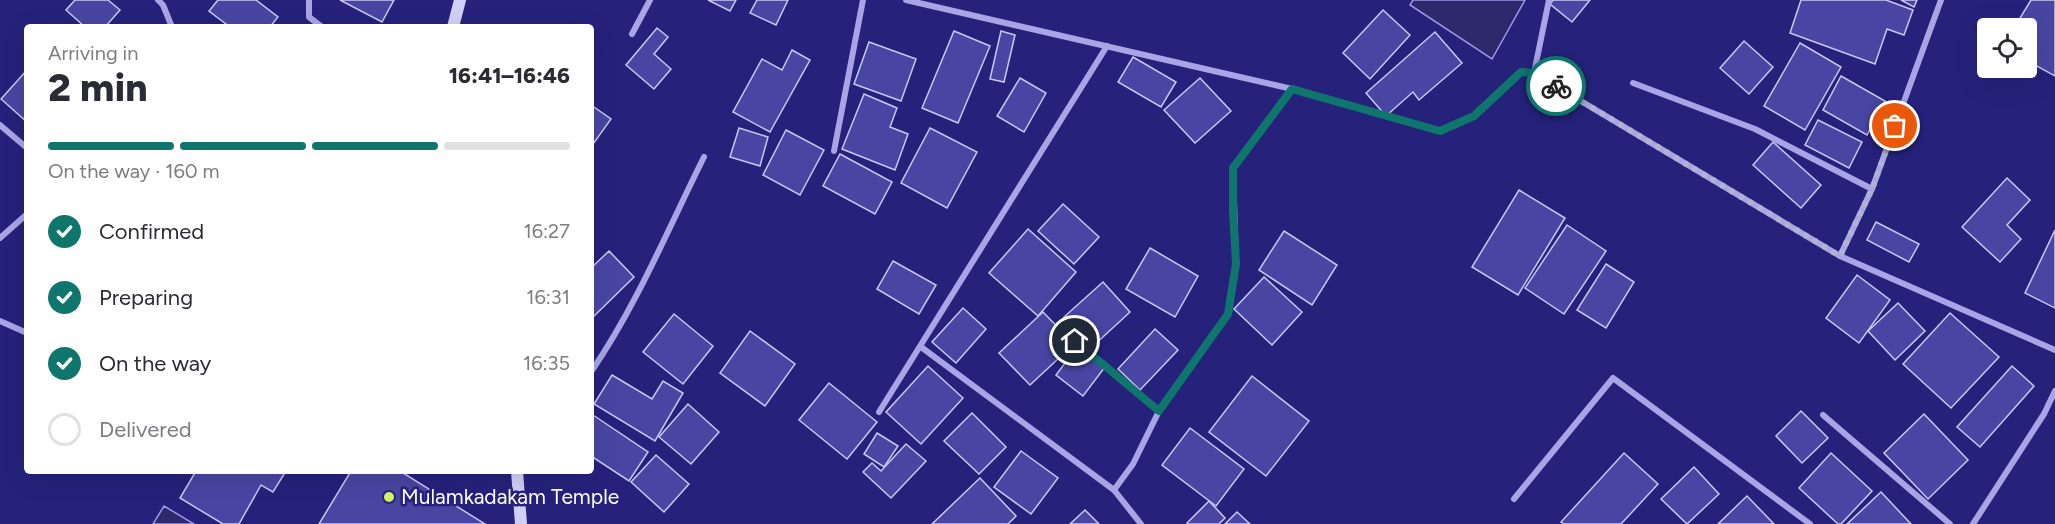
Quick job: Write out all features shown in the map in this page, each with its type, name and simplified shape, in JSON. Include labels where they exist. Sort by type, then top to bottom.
[{"type":"main road","points":[[454,24],[460,0]]},
{"type":"main road","points":[[517,474],[521,524]]},
{"type":"street","points":[[158,0],[163,5],[171,24]]},
{"type":"street","points":[[309,0],[309,17],[318,24]]},
{"type":"street","points":[[632,34],[650,0]]},
{"type":"street","points":[[834,151],[863,0]]},
{"type":"street","points":[[906,0],[1292,89],[1440,131],[1474,116],[1521,72],[1534,73],[1840,256],[2055,350]]},
{"type":"street","points":[[1534,73],[1549,0]]},
{"type":"street","points":[[1840,256],[1872,189],[1941,0]]},
{"type":"street","points":[[879,412],[1107,46]]},
{"type":"street","points":[[1634,83],[1755,129],[1872,189]]},
{"type":"street","points":[[1114,490],[1133,464],[1159,411],[1228,314],[1236,264],[1233,168],[1292,89]]},
{"type":"street","points":[[0,125],[24,145]]},
{"type":"street","points":[[594,368],[609,346],[638,293],[704,157]]},
{"type":"street","points":[[0,238],[24,217]]},
{"type":"street","points":[[0,321],[24,332]]},
{"type":"street","points":[[1058,326],[1159,411]]},
{"type":"street","points":[[921,347],[1114,490],[1141,524]]},
{"type":"street","points":[[1514,498],[1614,378],[1810,524]]},
{"type":"street","points":[[1973,524],[2044,414],[2055,391]]},
{"type":"street","points":[[1823,415],[1950,524]]},
{"type":"shaded area","points":[[1413,0],[1525,0],[1492,59],[1410,5]]},
{"type":"shaded area","points":[[164,506],[194,524],[153,524]]},
{"type":"building","points":[[75,0],[108,0],[120,10],[108,24],[82,24],[66,10]]},
{"type":"building","points":[[218,0],[256,0],[278,17],[272,24],[226,24],[209,11]]},
{"type":"building","points":[[340,0],[394,0],[382,22]]},
{"type":"building","points":[[708,0],[736,0],[730,11]]},
{"type":"building","points":[[757,0],[788,0],[776,25],[750,13]]},
{"type":"building","points":[[1553,0],[1590,0],[1572,22],[1550,4]]},
{"type":"building","points":[[1801,0],[1886,0],[1913,10],[1904,35],[1887,29],[1875,64],[1790,33]]},
{"type":"building","points":[[1901,0],[1917,0],[1914,7]]},
{"type":"building","points":[[2031,0],[2055,0],[2055,76],[2037,66],[2037,18],[2020,18]]},
{"type":"building","points":[[1383,10],[1410,35],[1370,79],[1343,53]]},
{"type":"building","points":[[657,28],[668,37],[654,54],[671,69],[654,89],[626,65]]},
{"type":"building","points":[[954,31],[990,46],[958,123],[922,108]]},
{"type":"building","points":[[1001,31],[1015,35],[1004,82],[990,79]]},
{"type":"building","points":[[1435,32],[1462,63],[1419,100],[1413,92],[1386,116],[1366,93]]},
{"type":"building","points":[[1744,41],[1773,67],[1749,94],[1720,68]]},
{"type":"building","points":[[869,42],[916,59],[901,101],[854,84]]},
{"type":"building","points":[[1800,43],[1841,67],[1805,130],[1764,106]]},
{"type":"building","points":[[792,50],[810,60],[770,132],[733,112],[762,59],[782,70]]},
{"type":"building","points":[[1133,57],[1176,82],[1161,107],[1118,82]]},
{"type":"building","points":[[24,73],[24,119],[1,99]]},
{"type":"building","points":[[1841,76],[1885,101],[1867,135],[1823,110]]},
{"type":"building","points":[[1020,78],[1046,93],[1024,132],[997,116]]},
{"type":"building","points":[[1200,78],[1231,111],[1195,143],[1164,110]]},
{"type":"building","points":[[864,94],[897,108],[890,127],[908,134],[895,170],[842,149]]},
{"type":"building","points":[[594,107],[611,119],[594,143]]},
{"type":"building","points":[[1818,120],[1862,142],[1849,168],[1805,145]]},
{"type":"building","points":[[739,128],[768,137],[760,166],[730,157]]},
{"type":"building","points":[[930,128],[977,152],[947,208],[901,183]]},
{"type":"building","points":[[786,130],[824,150],[800,195],[763,175]]},
{"type":"building","points":[[1773,142],[1821,185],[1801,208],[1753,165]]},
{"type":"building","points":[[840,154],[892,182],[875,214],[823,186]]},
{"type":"building","points":[[2007,178],[2030,200],[2007,225],[2021,239],[2000,262],[1962,227]]},
{"type":"building","points":[[1519,190],[1565,218],[1518,295],[1472,267]]},
{"type":"building","points":[[1063,204],[1099,237],[1074,264],[1038,231]]},
{"type":"building","points":[[1876,222],[1919,244],[1909,262],[1867,240]]},
{"type":"building","points":[[1567,225],[1606,251],[1564,314],[1525,288]]},
{"type":"building","points":[[1028,229],[1076,272],[1038,316],[989,273]]},
{"type":"building","points":[[2055,230],[2055,308],[2025,293]]},
{"type":"building","points":[[1284,231],[1337,265],[1312,305],[1259,270]]},
{"type":"building","points":[[1150,248],[1198,276],[1175,317],[1126,289]]},
{"type":"building","points":[[609,251],[634,277],[594,316],[594,265]]},
{"type":"building","points":[[893,261],[936,285],[919,314],[877,289]]},
{"type":"building","points":[[1606,264],[1634,282],[1606,328],[1577,310]]},
{"type":"building","points":[[1857,275],[1890,300],[1859,343],[1826,318]]},
{"type":"building","points":[[1264,277],[1302,312],[1272,345],[1234,309]]},
{"type":"building","points":[[1103,282],[1130,312],[1091,348],[1064,317]]},
{"type":"building","points":[[1898,303],[1925,331],[1895,360],[1868,331]]},
{"type":"building","points":[[963,308],[986,329],[956,363],[932,342]]},
{"type":"building","points":[[1043,312],[1074,344],[1030,385],[999,353]]},
{"type":"building","points":[[1950,313],[1999,357],[1951,408],[1903,364]]},
{"type":"building","points":[[674,314],[713,346],[683,384],[643,352]]},
{"type":"building","points":[[1155,329],[1178,350],[1140,390],[1118,369]]},
{"type":"building","points":[[750,331],[795,364],[765,406],[720,373]]},
{"type":"building","points":[[1077,347],[1105,367],[1083,396],[1056,375]]},
{"type":"building","points":[[928,366],[963,398],[921,444],[886,412]]},
{"type":"building","points":[[2012,366],[2034,386],[1980,447],[1957,427]]},
{"type":"building","points":[[612,375],[652,399],[663,381],[683,393],[655,441],[594,404]]},
{"type":"building","points":[[1252,376],[1309,421],[1266,476],[1209,432]]},
{"type":"building","points":[[829,383],[877,422],[847,459],[799,420]]},
{"type":"building","points":[[688,404],[719,432],[691,464],[659,437]]},
{"type":"building","points":[[1801,411],[1828,438],[1802,463],[1776,436]]},
{"type":"building","points":[[972,413],[1006,447],[979,474],[944,441]]},
{"type":"building","points":[[1924,414],[1968,460],[1928,499],[1884,453]]},
{"type":"building","points":[[594,416],[648,452],[629,481],[594,458]]},
{"type":"building","points":[[1190,428],[1244,469],[1216,506],[1162,465]]},
{"type":"building","points":[[877,433],[898,446],[884,467],[864,454]]},
{"type":"building","points":[[906,444],[926,461],[891,498],[863,472],[872,463],[881,471]]},
{"type":"building","points":[[1021,451],[1058,478],[1031,514],[994,487]]},
{"type":"building","points":[[1624,453],[1658,484],[1621,524],[1564,524],[1561,522]]},
{"type":"building","points":[[1831,453],[1872,491],[1841,524],[1838,524],[1799,488]]},
{"type":"building","points":[[656,455],[689,484],[664,512],[631,482]]},
{"type":"building","points":[[1694,467],[1719,494],[1687,524],[1661,499]]},
{"type":"building","points":[[194,474],[284,474],[273,492],[261,485],[239,524],[223,524],[180,498]]},
{"type":"building","name":"Mulamkadakam Temple","points":[[349,474],[405,474],[485,524],[319,524]]},
{"type":"building","points":[[980,478],[1016,516],[1008,524],[932,524]]},
{"type":"building","points":[[1881,492],[1911,524],[1847,524]]},
{"type":"building","points":[[1747,496],[1774,524],[1718,524]]},
{"type":"building","points":[[1209,501],[1225,518],[1219,524],[1188,524],[1187,523]]},
{"type":"building","points":[[1085,510],[1099,524],[1070,524]]},
{"type":"building","points":[[1237,512],[1250,524],[1225,524]]},
{"type":"way so far","points":[[1556,86],[1840,256],[1872,189],[1895,126]]},
{"type":"place","name":"Mulamkadakam Temple","points":[[389,497]]},
{"type":"route","points":[[1075,341],[1159,411],[1228,314],[1236,264],[1233,168],[1292,89],[1440,131],[1474,116],[1521,72],[1534,73],[1556,86]]}]
